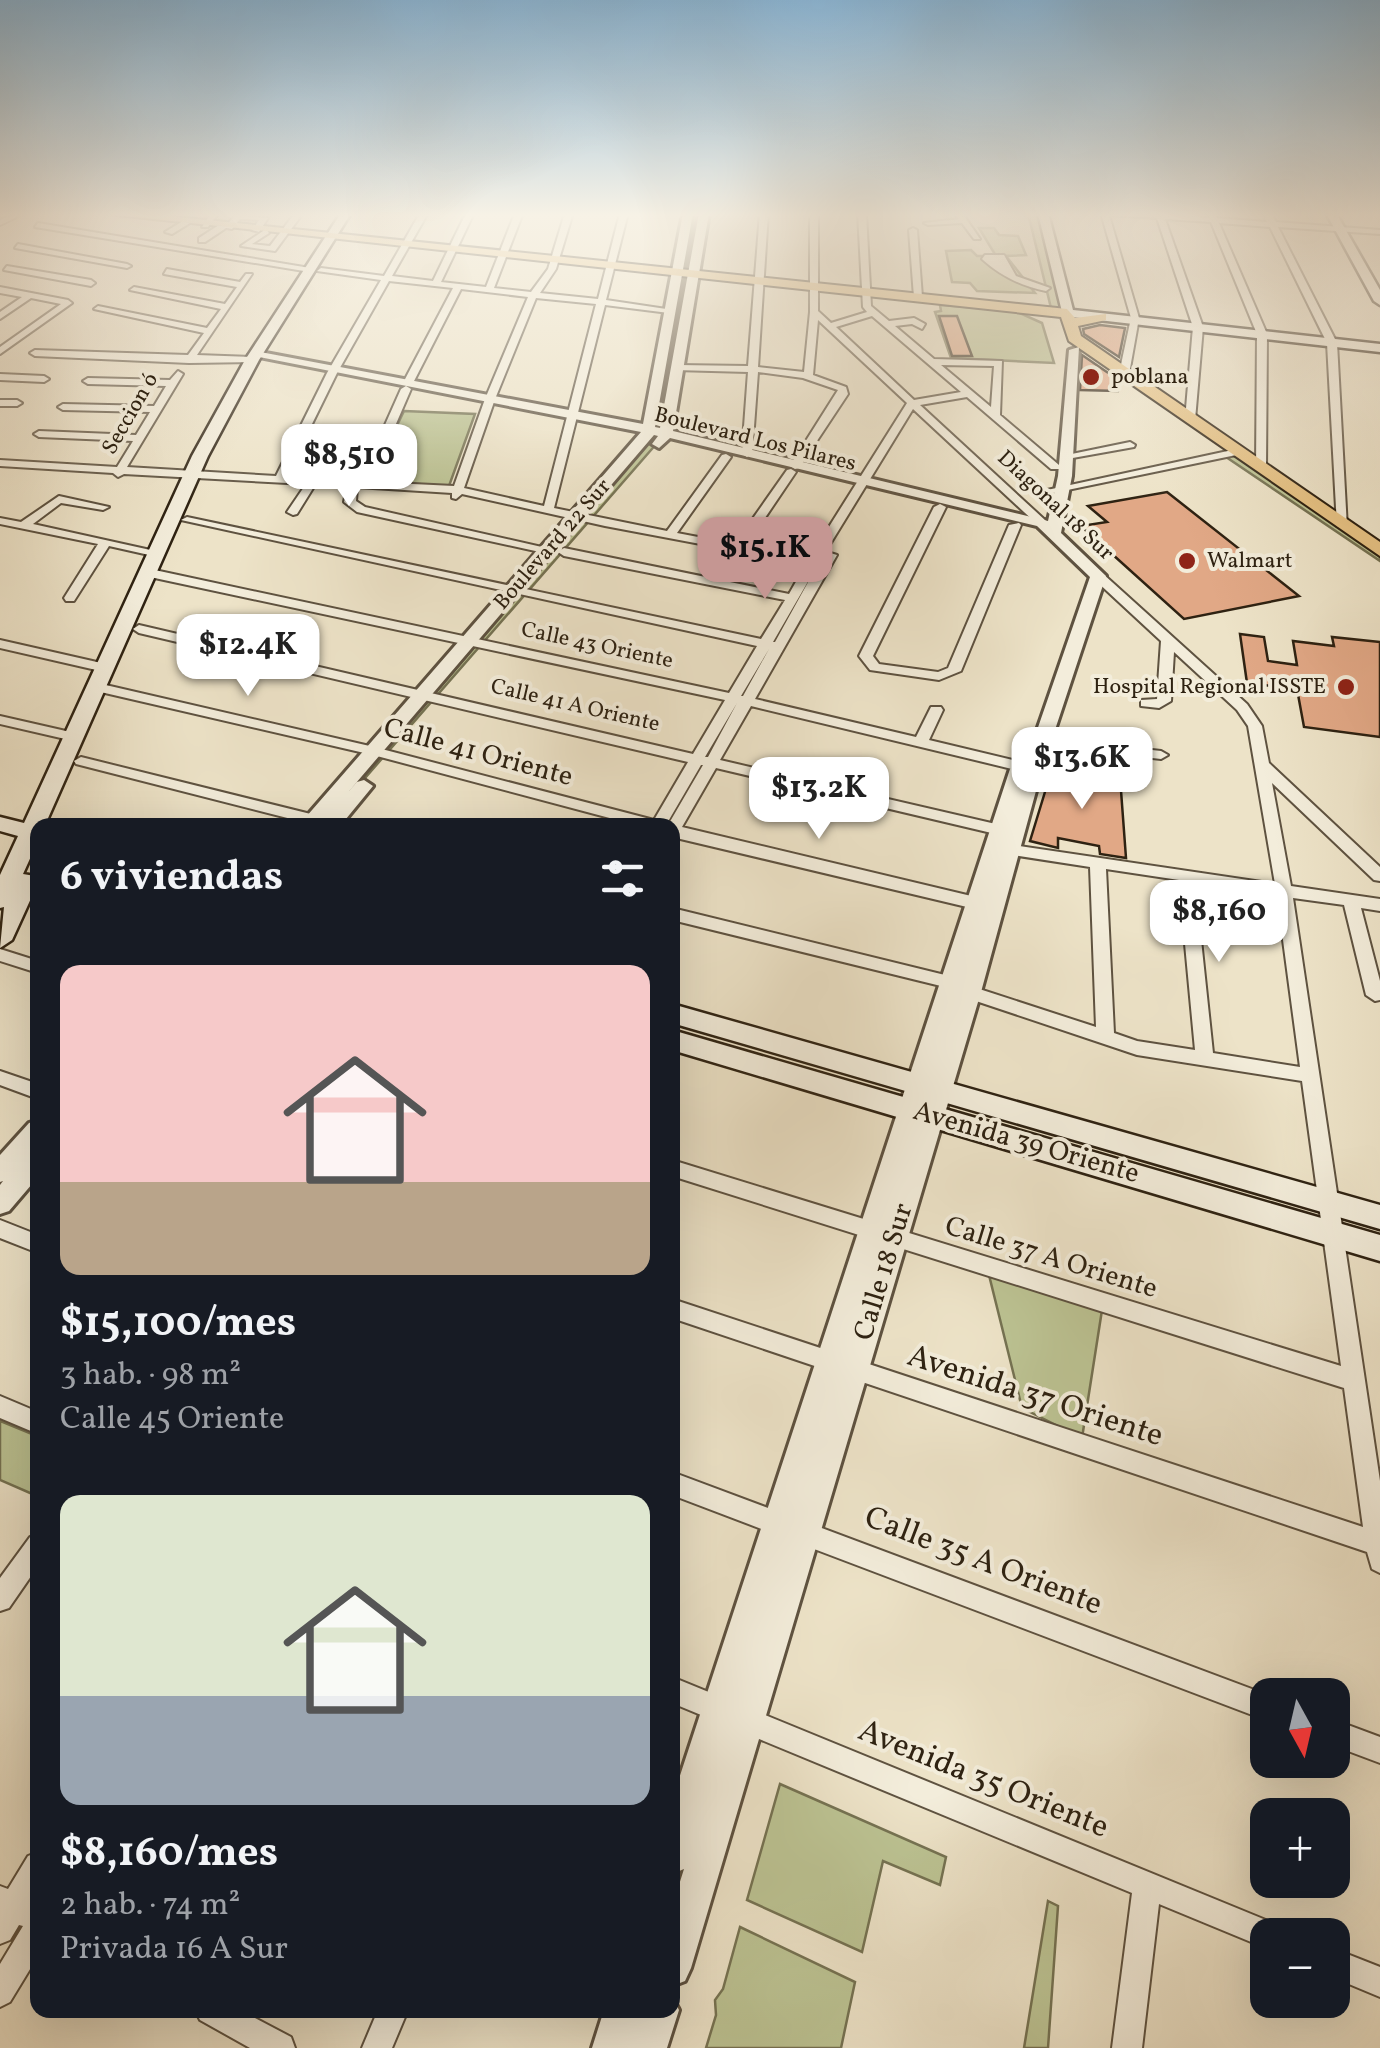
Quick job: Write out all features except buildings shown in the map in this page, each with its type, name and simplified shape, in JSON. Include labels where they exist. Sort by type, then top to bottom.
[{"type":"main road","points":[[42,818],[74,738],[139,629],[156,574],[158,553],[259,358],[290,309]]},
{"type":"main road","points":[[1029,309],[1060,318],[1134,320],[1380,348]]},
{"type":"main road","points":[[1056,309],[1072,336],[1190,420],[1230,454],[1261,468],[1380,550]]},
{"type":"main road","points":[[1059,309],[1068,346],[1230,454],[1380,566]]},
{"type":"main road","points":[[46,818],[81,760],[104,688],[106,668],[186,520],[198,476]]},
{"type":"main road","points":[[0,824],[30,843]]},
{"type":"main road","points":[[0,900],[30,846]]},
{"type":"main road","points":[[0,940],[30,847]]},
{"type":"main road","name":"Avenida 39 Oriente","points":[[680,1016],[1380,1248]]},
{"type":"main road","name":"Avenida 39 Oriente","points":[[680,1042],[924,1099],[1380,1217]]},
{"type":"street","points":[[1,352],[60,309]]},
{"type":"street","points":[[101,309],[209,331]]},
{"type":"street","points":[[186,357],[226,309]]},
{"type":"street","points":[[280,478],[369,309]]},
{"type":"street","points":[[446,309],[350,502],[361,510],[792,598]]},
{"type":"street","points":[[457,493],[488,402],[527,309]]},
{"type":"street","points":[[548,511],[600,309]]},
{"type":"street","points":[[656,435],[669,310],[658,309]]},
{"type":"street","points":[[656,435],[678,368],[683,309]]},
{"type":"street","points":[[747,454],[757,309]]},
{"type":"street","points":[[808,378],[814,309]]},
{"type":"street","points":[[870,309],[1055,467]]},
{"type":"street","points":[[1124,374],[1134,320],[1131,309]]},
{"type":"street","points":[[1190,420],[1198,327],[1192,309]]},
{"type":"street","points":[[1251,309],[1262,334],[1261,468]]},
{"type":"street","points":[[1315,309],[1332,342],[1343,526]]},
{"type":"street","name":"Diagonal 18 Sur","points":[[814,312],[1250,716],[1256,726],[1284,891],[1379,1552]]},
{"type":"street","points":[[830,326],[873,313]]},
{"type":"street","points":[[888,324],[914,320],[922,326]]},
{"type":"street","points":[[1048,529],[1067,456],[1068,346]]},
{"type":"street","points":[[1058,488],[1055,467],[1068,346]]},
{"type":"street","points":[[35,353],[259,358]]},
{"type":"street","name":"Boulevard Los Pilares","points":[[259,358],[656,435],[747,454],[793,469]]},
{"type":"street","points":[[932,362],[999,363],[995,415]]},
{"type":"street","points":[[678,368],[752,370],[808,378],[837,385],[844,394],[739,547]]},
{"type":"street","points":[[0,377],[44,379]]},
{"type":"street","name":"Seccion ó","points":[[88,381],[174,378],[120,471]]},
{"type":"street","points":[[662,818],[705,759],[916,406],[969,394]]},
{"type":"street","points":[[0,403],[17,403]]},
{"type":"street","points":[[63,407],[156,409]]},
{"type":"street","points":[[39,434],[139,438]]},
{"type":"street","name":"Boulevard Los Pilares","points":[[656,435],[726,457],[1048,529]]},
{"type":"street","name":"Boulevard 22 Sur","points":[[329,818],[656,435]]},
{"type":"street","points":[[1067,456],[1130,445]]},
{"type":"street","points":[[1058,488],[1230,454]]},
{"type":"street","points":[[670,535],[726,457]]},
{"type":"street","points":[[0,466],[358,486]]},
{"type":"street","points":[[198,476],[280,478],[457,493],[820,562]]},
{"type":"street","points":[[293,512],[310,486]]},
{"type":"street","name":"Boulevard Los Pilares","points":[[865,486],[940,508],[1048,529]]},
{"type":"street","points":[[23,526],[58,499],[103,507]]},
{"type":"street","points":[[940,508],[866,656],[875,667],[939,676],[957,668],[1015,525]]},
{"type":"street","points":[[186,520],[772,646]]},
{"type":"street","points":[[0,521],[158,553]]},
{"type":"street","points":[[70,598],[104,543]]},
{"type":"street","points":[[772,646],[792,598],[820,562]]},
{"type":"street","name":"Calle 18 Sur","points":[[924,1099],[970,992],[1000,830],[1026,767],[1093,572]]},
{"type":"street","name":"Calle 43 Oriente","points":[[156,574],[740,699],[1026,767]]},
{"type":"street","name":"Calle 41 A Oriente","points":[[139,629],[1000,830]]},
{"type":"street","points":[[1146,702],[1159,704],[1164,700],[1168,640]]},
{"type":"street","points":[[0,644],[106,668]]},
{"type":"street","name":"Calle 41 Oriente","points":[[104,688],[630,818]]},
{"type":"street","points":[[922,740],[936,710]]},
{"type":"street","name":"Calle 18 Sur","points":[[680,1935],[733,1715],[924,1099],[949,982],[1012,850],[1026,767],[1042,742],[1042,718]]},
{"type":"street","points":[[0,720],[74,738]]},
{"type":"street","points":[[1042,742],[1161,755]]},
{"type":"street","points":[[679,818],[705,759]]},
{"type":"street","points":[[81,760],[301,818]]},
{"type":"street","points":[[1260,763],[1380,876]]},
{"type":"street","points":[[680,833],[984,905]]},
{"type":"street","points":[[1012,850],[1380,905]]},
{"type":"street","points":[[1098,864],[1105,1039]]},
{"type":"street","points":[[1187,877],[1205,1058]]},
{"type":"street","points":[[1351,901],[1375,996]]},
{"type":"street","points":[[680,916],[949,982]]},
{"type":"street","points":[[0,955],[30,964]]},
{"type":"street","points":[[970,992],[1105,1039],[1308,1075]]},
{"type":"street","points":[[0,1078],[30,1089]]},
{"type":"street","points":[[0,1172],[30,1139]]},
{"type":"street","points":[[0,1202],[30,1168]]},
{"type":"street","name":"Calle 37 A Oriente","points":[[680,1171],[1355,1381]]},
{"type":"street","points":[[0,1229],[30,1241]]},
{"type":"street","name":"Avenida 37 Oriente","points":[[680,1311],[1379,1552]]},
{"type":"street","points":[[0,1407],[30,1420]]},
{"type":"street","name":"Calle 35 A Oriente","points":[[680,1486],[1250,1701]]},
{"type":"street","points":[[0,1599],[30,1556]]},
{"type":"street","name":"Avenida 35 Oriente","points":[[680,1693],[1250,1928]]},
{"type":"street","name":"Calle 18 Sur","points":[[680,1838],[733,1715]]},
{"type":"street","points":[[1350,1739],[1380,1750]]},
{"type":"street","points":[[13,1914],[30,1881]]},
{"type":"street","points":[[1128,2048],[1146,1885]]},
{"type":"street","points":[[0,1992],[30,1941]]},
{"type":"street","points":[[1350,1970],[1380,1982]]},
{"type":"street","points":[[228,2018],[280,2048]]},
{"type":"street","points":[[377,2048],[390,2018]]},
{"type":"street","points":[[611,2048],[620,2018]]},
{"type":"street","points":[[648,2048],[657,2018]]},
{"type":"green space","points":[[1015,311],[1042,323],[1054,363],[951,358],[935,312]]},
{"type":"green space","points":[[404,411],[475,414],[449,486],[370,481]]},
{"type":"green space","points":[[648,439],[658,442],[330,818],[318,818]]},
{"type":"green space","points":[[1237,454],[1380,553],[1380,561],[1226,457]]},
{"type":"green space","points":[[989,1275],[1102,1310],[1082,1438],[1022,1408]]},
{"type":"green space","points":[[0,1421],[30,1433],[30,1493],[0,1480]]},
{"type":"green space","points":[[780,1784],[946,1857],[940,1885],[883,1861],[862,1952],[747,1900]]},
{"type":"green space","points":[[1048,1901],[1058,1906],[1048,2048],[1024,2048]]},
{"type":"green space","points":[[740,1927],[855,1982],[841,2048],[706,2048],[716,2015],[715,2000],[723,1989]]},
{"type":"place","name":"poblana","points":[[1091,377]]},
{"type":"place","name":"Walmart","points":[[1187,561]]},
{"type":"place","name":"Hospital Regional ISSTE","points":[[1346,687]]}]
